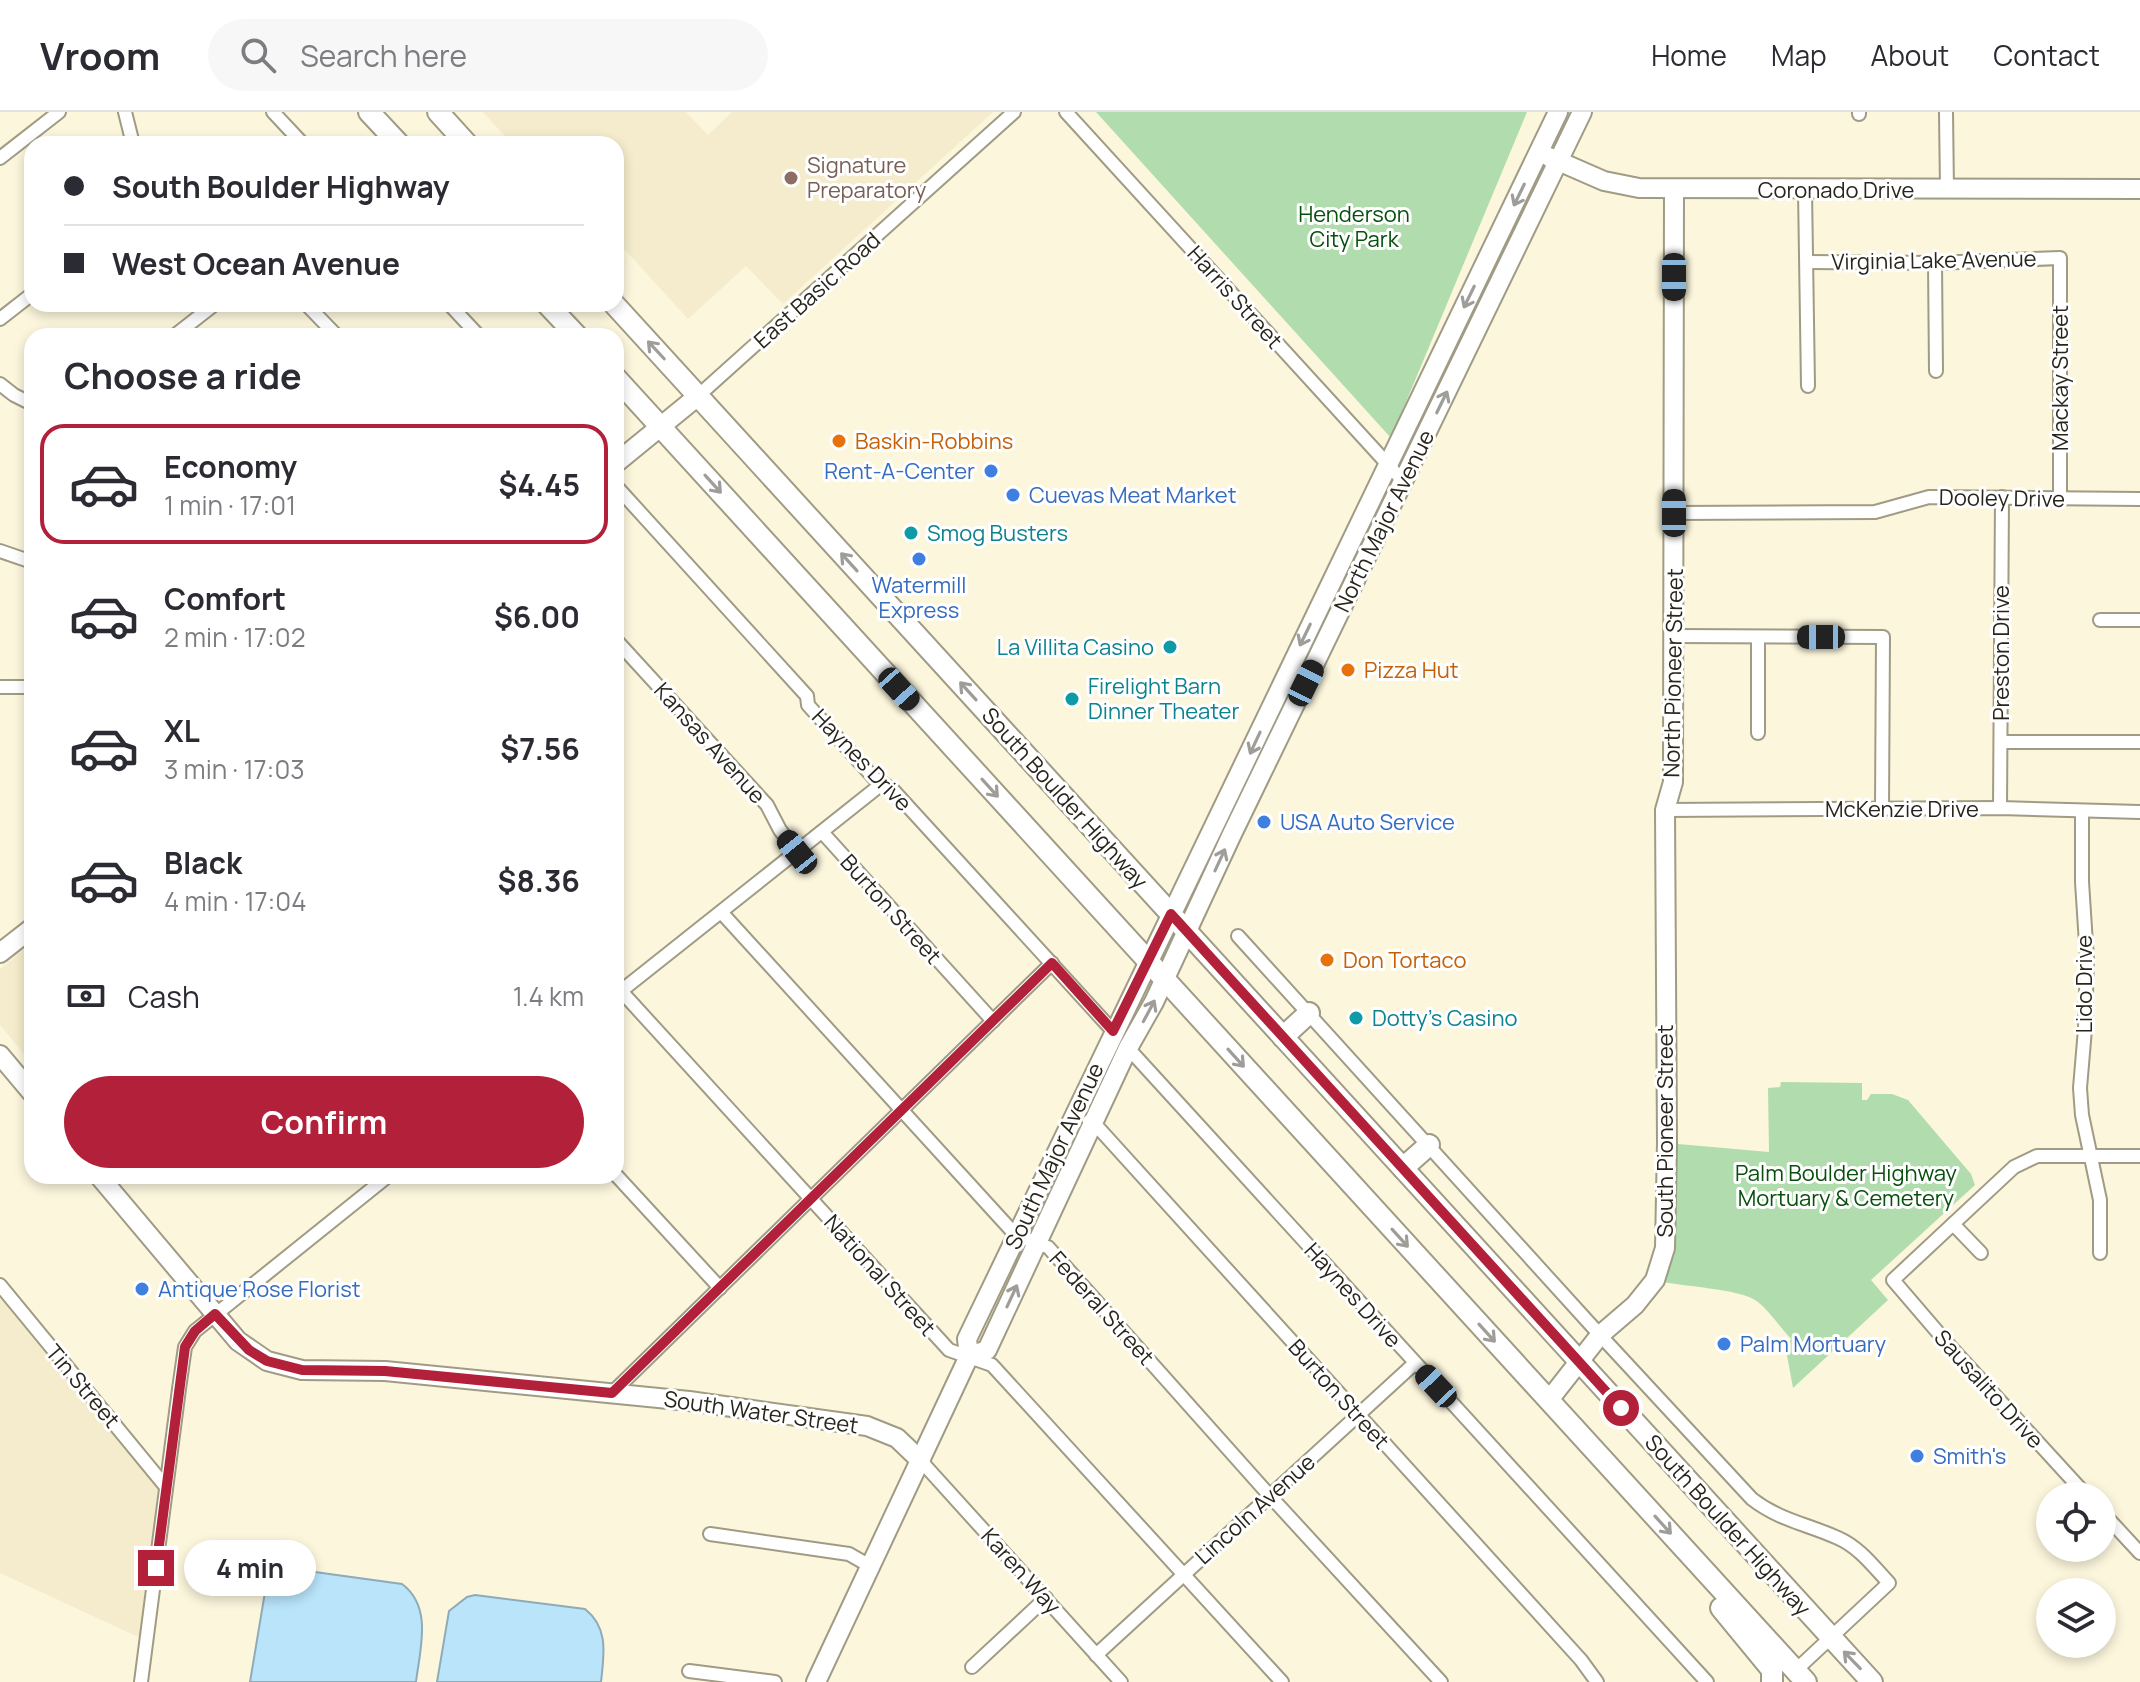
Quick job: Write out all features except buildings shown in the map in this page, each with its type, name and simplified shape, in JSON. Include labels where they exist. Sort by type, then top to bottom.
[{"type":"main road","points":[[369,112],[392,136]]},
{"type":"main road","points":[[438,112],[460,136]]},
{"type":"main road","points":[[554,312],[570,328]]},
{"type":"main road","name":"South Boulder Highway","points":[[621,312],[1872,1682]]},
{"type":"main road","points":[[624,387],[1801,1676]]},
{"type":"main road","points":[[1283,1037],[1309,1013]]},
{"type":"main road","points":[[1403,1168],[1429,1145]]},
{"type":"main road","points":[[1703,1568],[1717,1603],[1772,1670],[1772,1682]]},
{"type":"street","points":[[28,136],[59,112]]},
{"type":"street","points":[[125,112],[131,136]]},
{"type":"street","points":[[273,112],[296,136]]},
{"type":"street","name":"East Basic Road","points":[[624,457],[698,396],[1014,112]]},
{"type":"street","name":"Harris Street","points":[[1066,112],[1403,481]]},
{"type":"street","name":"North Major Avenue","points":[[1171,914],[1558,112]]},
{"type":"street","name":"North Major Avenue","points":[[1187,931],[1582,112]]},
{"type":"street","points":[[1946,112],[1947,190]]},
{"type":"street","points":[[0,158],[24,139]]},
{"type":"street","name":"Coronado Drive","points":[[1539,153],[1604,181],[1639,188],[2140,189]]},
{"type":"street","name":"North Pioneer Street","points":[[1665,1012],[1665,810],[1673,782],[1674,189]]},
{"type":"street","points":[[1805,190],[1808,386]]},
{"type":"street","name":"Virginia Lake Avenue","points":[[1807,262],[1935,263],[2060,258]]},
{"type":"street","name":"Mackay Street","points":[[2060,258],[2060,499]]},
{"type":"street","points":[[1935,263],[1936,371]]},
{"type":"street","points":[[0,319],[24,300]]},
{"type":"street","points":[[184,328],[205,312]]},
{"type":"street","points":[[314,312],[329,328]]},
{"type":"street","points":[[456,312],[472,328]]},
{"type":"street","points":[[1440,357],[1459,366]]},
{"type":"street","points":[[0,384],[24,400]]},
{"type":"street","name":"Haynes Drive","points":[[624,495],[807,696],[808,705],[873,777],[893,790],[1113,1031]]},
{"type":"street","name":"Dooley Drive","points":[[1674,513],[1875,512],[1929,497],[2140,499]]},
{"type":"street","name":"Preston Drive","points":[[2000,808],[2002,497]]},
{"type":"street","points":[[0,551],[24,559]]},
{"type":"street","points":[[1341,560],[1361,570]]},
{"type":"street","points":[[2100,620],[2140,620]]},
{"type":"street","points":[[1674,636],[1883,637],[1882,809]]},
{"type":"street","points":[[1758,637],[1758,733]]},
{"type":"street","name":"Kansas Avenue","points":[[624,649],[767,805],[780,830],[797,852]]},
{"type":"street","points":[[1288,672],[1306,683]]},
{"type":"street","points":[[0,687],[24,687]]},
{"type":"street","points":[[2001,742],[2140,742]]},
{"type":"street","points":[[624,988],[883,783]]},
{"type":"street","name":"McKenzie Drive","points":[[1665,810],[2000,808],[2140,812]]},
{"type":"street","name":"Lido Drive","points":[[2082,812],[2087,959],[2080,1088],[2082,1115],[2100,1200],[2100,1253]]},
{"type":"street","name":"Burton Street","points":[[822,832],[993,1021]]},
{"type":"street","name":"Federal Street","points":[[721,912],[1017,1234],[1048,1247],[1441,1682]]},
{"type":"street","name":"South Major Avenue","points":[[816,1682],[969,1356],[967,1339],[1171,914]]},
{"type":"street","name":"South Major Avenue","points":[[969,1356],[987,1350],[1128,1048],[1165,980],[1187,931]]},
{"type":"street","points":[[0,953],[24,934]]},
{"type":"street","points":[[1238,936],[1752,1499],[1770,1513],[1840,1538],[1859,1552],[1889,1583],[1831,1638],[1801,1676]]},
{"type":"street","points":[[612,1393],[1052,963]]},
{"type":"street","name":"National Street","points":[[624,999],[949,1350],[992,1365],[1282,1682]]},
{"type":"street","name":"South Pioneer Street","points":[[1549,1400],[1600,1335],[1635,1305],[1655,1280],[1665,1248],[1665,1012]]},
{"type":"street","name":"Haynes Drive","points":[[1128,1048],[1707,1682]]},
{"type":"street","points":[[0,1055],[24,1084]]},
{"type":"street","name":"Burton Street","points":[[1075,1114],[1094,1123],[1581,1660],[1597,1682]]},
{"type":"street","points":[[1981,1253],[1953,1224],[2014,1167],[2028,1158],[2140,1156]]},
{"type":"street","name":"South Water Street","points":[[106,1184],[215,1314],[249,1350],[267,1361],[302,1370],[385,1371],[689,1401],[867,1426],[897,1438],[921,1461]]},
{"type":"street","points":[[141,1682],[185,1347],[195,1331],[215,1314],[378,1184]]},
{"type":"street","points":[[624,1184],[720,1288]]},
{"type":"street","name":"Sausalito Drive","points":[[1953,1224],[1893,1280],[2074,1482]]},
{"type":"street","name":"Tin Street","points":[[0,1285],[166,1487]]},
{"type":"street","name":"Lincoln Avenue","points":[[1096,1655],[1415,1363]]},
{"type":"street","name":"Karen Way","points":[[921,1461],[1121,1682]]},
{"type":"street","points":[[2116,1527],[2140,1553]]},
{"type":"street","points":[[710,1534],[849,1554],[870,1566]]},
{"type":"street","points":[[972,1667],[1046,1598]]},
{"type":"street","points":[[689,1671],[775,1682]]},
{"type":"shaded area","name":"Signature Preparatory","points":[[483,112],[686,112],[708,135],[732,112],[993,112],[783,304],[746,266],[688,319],[624,249],[624,136],[505,136]]},
{"type":"shaded area","points":[[24,950],[24,1054],[0,1025],[0,969]]},
{"type":"shaded area","points":[[0,1285],[166,1487],[147,1641],[0,1573]]},
{"type":"green space","name":"Henderson City Park","points":[[1096,112],[1527,112],[1391,438]]},
{"type":"green space","name":"Palm Boulder Highway Mortuary & Cemetery","points":[[1781,1082],[1862,1083],[1862,1100],[1867,1100],[1871,1094],[1892,1094],[1908,1100],[1971,1174],[1975,1185],[1871,1280],[1888,1300],[1793,1388],[1786,1350],[1791,1339],[1758,1302],[1725,1291],[1655,1280],[1667,1143],[1769,1152],[1768,1088],[1780,1087]]},
{"type":"water","points":[[293,1569],[402,1584],[412,1593],[418,1604],[422,1629],[416,1682],[250,1682],[266,1586],[285,1571]]},
{"type":"water","points":[[475,1595],[585,1609],[598,1624],[603,1642],[601,1682],[437,1682],[449,1611],[467,1597]]},
{"type":"place","name":"Signature Preparatory","points":[[791,178]]},
{"type":"place","name":"Baskin-Robbins","points":[[839,441]]},
{"type":"place","name":"Rent-A-Center","points":[[991,471]]},
{"type":"place","name":"Cuevas Meat Market","points":[[1013,495]]},
{"type":"place","name":"Smog Busters","points":[[911,533]]},
{"type":"place","name":"Watermill Express","points":[[919,559]]},
{"type":"place","name":"La Villita Casino","points":[[1170,647]]},
{"type":"place","name":"Pizza Hut","points":[[1348,670]]},
{"type":"place","name":"Firelight Barn Dinner Theater","points":[[1072,699]]},
{"type":"place","name":"USA Auto Service","points":[[1264,822]]},
{"type":"place","name":"Don Tortaco","points":[[1327,960]]},
{"type":"place","name":"Dotty's Casino","points":[[1356,1018]]},
{"type":"place","name":"Antique Rose Florist","points":[[142,1289]]},
{"type":"place","name":"Palm Mortuary","points":[[1724,1344]]},
{"type":"place","name":"Smith's","points":[[1917,1456]]},
{"type":"route","points":[[156,1568],[185,1347],[195,1331],[215,1314],[249,1350],[281,1366],[302,1370],[385,1371],[612,1393],[1052,963],[1113,1031],[1135,993],[1171,914],[1621,1408]]}]
